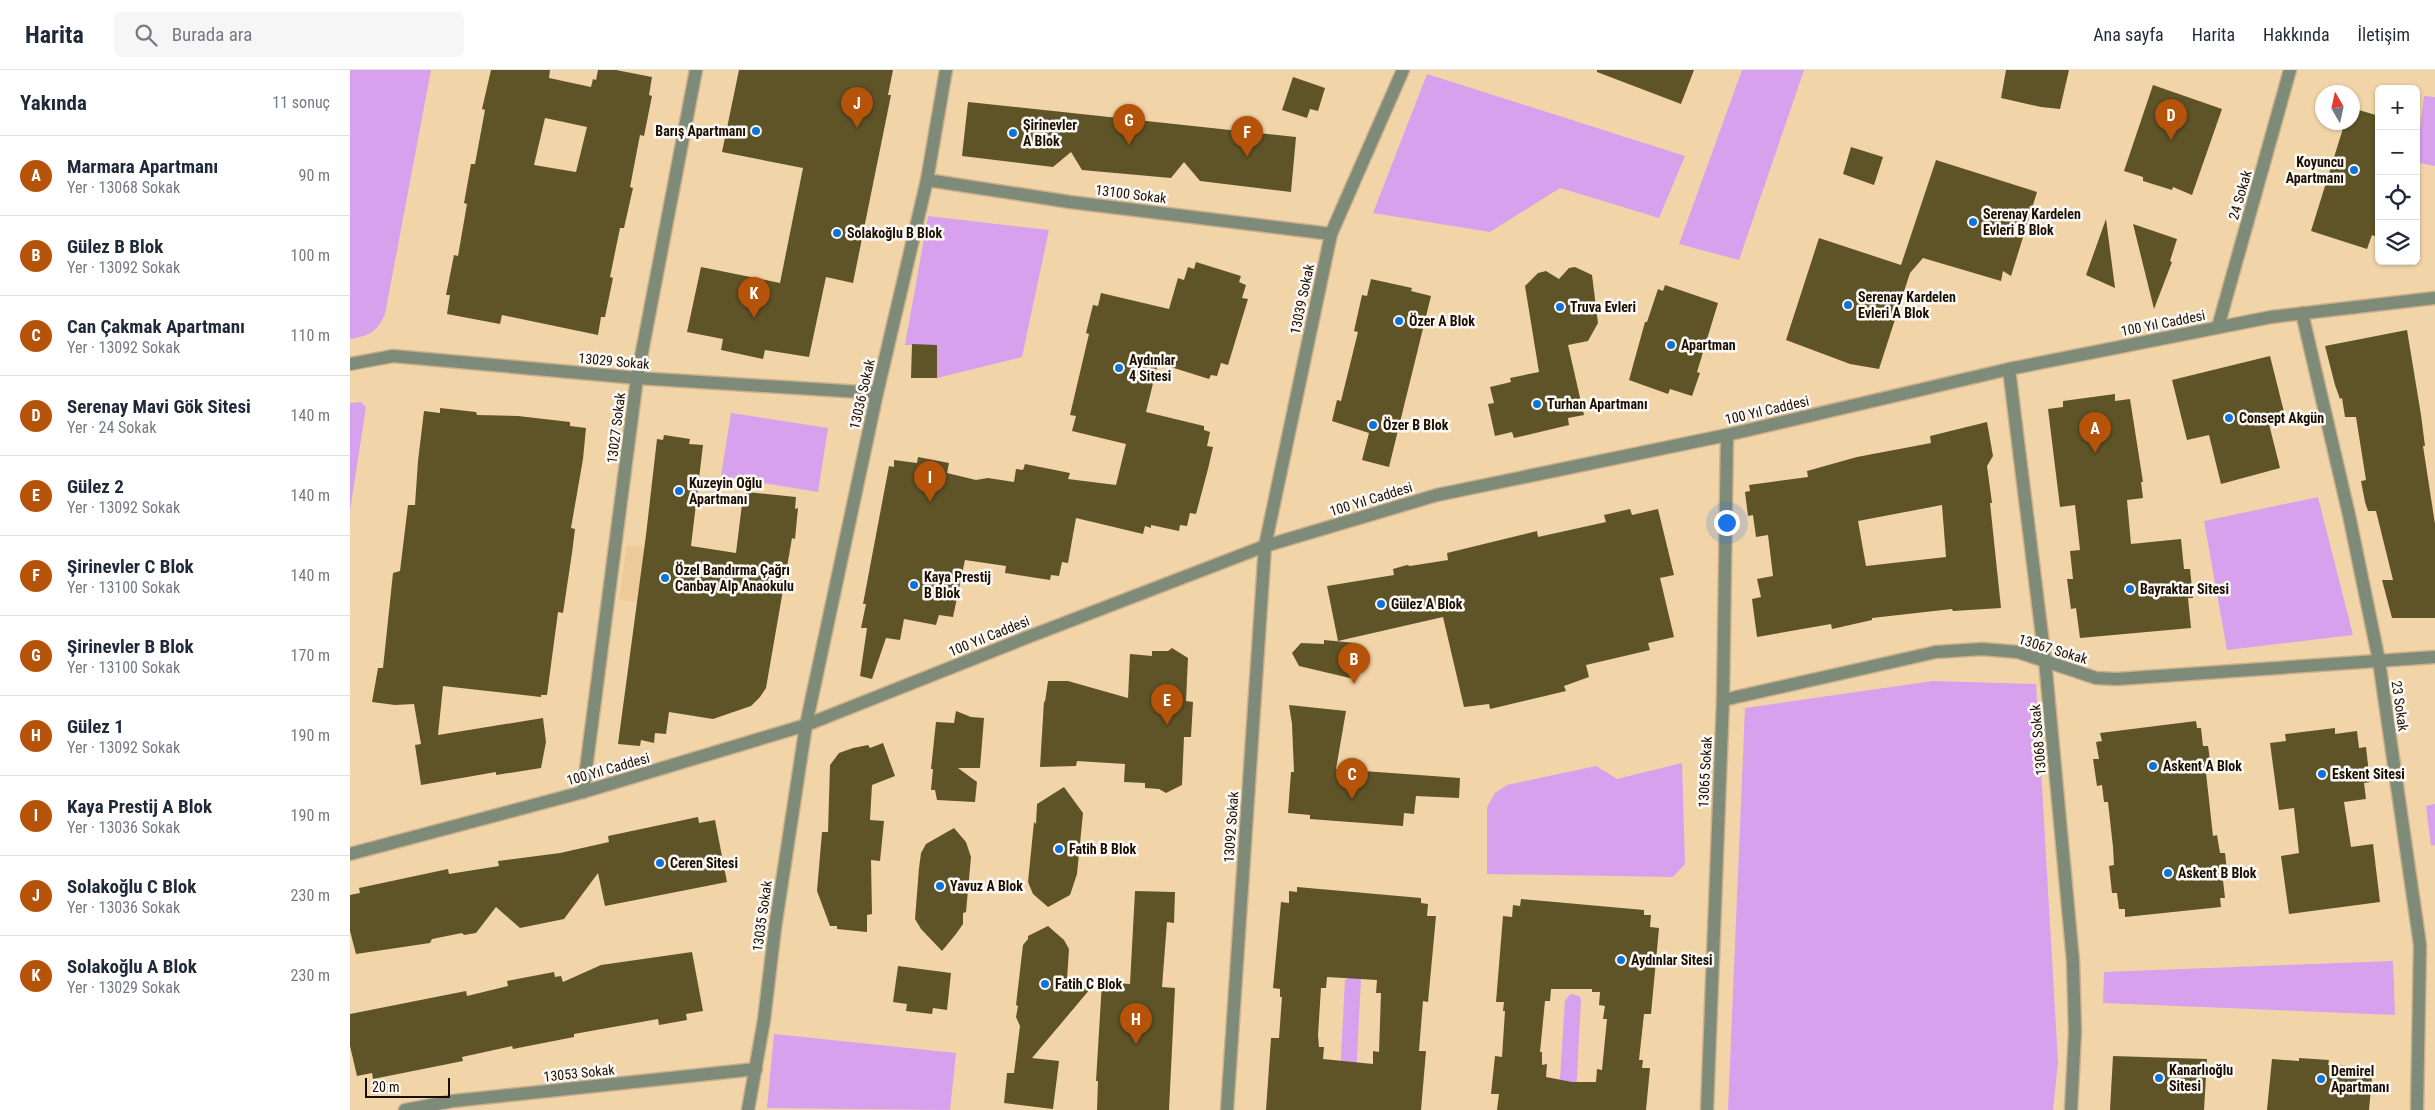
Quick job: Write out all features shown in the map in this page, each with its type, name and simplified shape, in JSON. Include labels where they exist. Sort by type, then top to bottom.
[{"type":"street","name":"13027 Sokak","points":[[583,792],[637,378],[696,70]]},
{"type":"street","name":"13036 Sokak","points":[[806,725],[877,393],[927,180],[946,70]]},
{"type":"street","name":"13039 Sokak","points":[[1265,546],[1331,234],[1403,70]]},
{"type":"street","name":"24 Sokak","points":[[2218,328],[2290,70]]},
{"type":"street","name":"13100 Sokak","points":[[927,180],[1070,202],[1331,234]]},
{"type":"street","name":"100 Yıl Caddesi","points":[[350,854],[583,792],[806,725],[1265,546],[1437,496],[1727,435],[2009,369],[2302,313],[2435,298]]},
{"type":"street","name":"23 Sokak","points":[[2302,313],[2349,515],[2379,661],[2420,946],[2417,1110]]},
{"type":"street","name":"13029 Sokak","points":[[350,364],[393,356],[637,378],[877,393]]},
{"type":"street","name":"13068 Sokak","points":[[2009,369],[2045,660],[2073,961],[2076,1032],[2071,1110]]},
{"type":"street","name":"13065 Sokak","points":[[1707,1110],[1723,700],[1727,435]]},
{"type":"street","name":"13092 Sokak","points":[[1227,1110],[1265,546]]},
{"type":"street","name":"13067 Sokak","points":[[1723,700],[1936,652],[1982,649],[2018,652],[2096,678],[2117,679],[2435,657]]},
{"type":"street","name":"13035 Sokak","points":[[748,1110],[756,1069],[774,928],[806,725]]},
{"type":"street","name":"13053 Sokak","points":[[405,1110],[453,1101],[756,1069]]},
{"type":"shaded area","points":[[350,70],[431,70],[385,314],[379,325],[372,332],[350,339]]},
{"type":"shaded area","points":[[1742,70],[1804,70],[1739,260],[1679,244]]},
{"type":"shaded area","points":[[1427,74],[1685,156],[1659,218],[1560,188],[1490,232],[1373,213]]},
{"type":"shaded area","points":[[2424,96],[2435,97],[2435,166],[2420,163],[2420,129]]},
{"type":"shaded area","points":[[928,216],[1049,230],[1022,357],[937,378],[937,345],[905,345]]},
{"type":"shaded area","points":[[361,402],[366,407],[350,511],[350,403]]},
{"type":"shaded area","points":[[731,413],[828,428],[818,492],[721,476]]},
{"type":"shaded area","points":[[2318,497],[2353,635],[2227,650],[2204,521]]},
{"type":"shaded area","name":"Özel Bandırma Çağrı Canbay Alp Anaokulu","points":[[627,545],[711,557],[638,602],[619,600]]},
{"type":"shaded area","points":[[1933,681],[2036,684],[2058,1062],[2053,1110],[1728,1110],[1745,708]]},
{"type":"shaded area","points":[[1682,763],[1685,864],[1673,877],[1487,874],[1487,807],[1495,793],[1507,785],[1596,766],[1617,779]]},
{"type":"shaded area","points":[[2435,804],[2435,845],[2431,846],[2426,806]]},
{"type":"shaded area","points":[[2393,961],[2395,1015],[2103,1003],[2104,972]]},
{"type":"shaded area","points":[[1352,975],[1359,976],[1361,979],[1356,1077],[1340,1075],[1345,980]]},
{"type":"shaded area","points":[[1571,994],[1579,996],[1581,999],[1576,1097],[1559,1095],[1565,1000]]},
{"type":"shaded area","points":[[774,1034],[956,1053],[950,1110],[767,1108]]},
{"type":"building","points":[[491,70],[550,70],[549,78],[591,87],[593,79],[596,80],[598,70],[616,70],[652,77],[649,95],[652,96],[644,136],[640,135],[630,187],[633,188],[624,228],[620,228],[610,277],[613,278],[605,317],[601,317],[598,335],[502,315],[500,324],[447,314],[450,295],[446,295],[454,255],[458,256],[467,204],[464,203],[471,164],[475,164],[485,110],[482,109]],"holes":[[[545,118],[587,127],[576,172],[534,165]]]},
{"type":"building","points":[[739,70],[893,70],[888,95],[891,95],[853,283],[826,277],[809,357],[765,350],[763,359],[721,350],[723,339],[687,332],[701,267],[780,283],[803,168],[722,152]]},
{"type":"building","points":[[1597,70],[1694,70],[1681,104],[1597,72]]},
{"type":"building","points":[[2006,70],[2069,70],[2060,109],[2041,107],[2001,98]]},
{"type":"building","points":[[1293,77],[1325,88],[1318,111],[1310,109],[1307,118],[1282,110]]},
{"type":"building","points":[[2153,85],[2222,109],[2192,195],[2173,187],[2172,190],[2143,181],[2143,177],[2124,171]]},
{"type":"building","points":[[968,102],[1296,137],[1291,192],[1200,181],[1184,162],[1171,178],[1082,170],[1071,152],[1053,167],[962,156]]},
{"type":"building","name":"Koyuncu Apartmanı","points":[[2360,110],[2375,115],[2375,236],[2372,235],[2367,249],[2311,231],[2343,130],[2360,130]]},
{"type":"building","points":[[1851,147],[1883,157],[1874,185],[1843,174]]},
{"type":"building","points":[[1936,160],[2037,192],[2011,276],[2003,271],[2001,281],[1923,258],[1910,273],[1879,369],[1850,364],[1786,340],[1819,238],[1901,265]]},
{"type":"building","points":[[2106,219],[2115,288],[2086,275]]},
{"type":"building","points":[[2133,224],[2177,239],[2170,261],[2172,262],[2154,309]]},
{"type":"building","points":[[1196,262],[1241,276],[1239,282],[1246,285],[1242,298],[1248,299],[1228,365],[1221,363],[1217,376],[1211,375],[1209,379],[1158,363],[1146,412],[1204,426],[1204,430],[1210,432],[1207,446],[1213,447],[1196,514],[1190,513],[1187,526],[1180,525],[1179,531],[1151,525],[1151,528],[1145,526],[1143,534],[1076,518],[1068,563],[1062,562],[1059,576],[1051,575],[1050,580],[1005,573],[1006,566],[965,560],[953,617],[939,615],[936,625],[904,619],[900,640],[886,638],[872,679],[860,676],[867,628],[861,628],[866,604],[863,604],[889,466],[894,467],[894,460],[917,463],[918,457],[949,463],[947,473],[976,480],[988,478],[1014,482],[1016,469],[1023,470],[1025,464],[1070,473],[1068,479],[1116,485],[1126,444],[1072,431],[1076,416],[1070,415],[1089,334],[1086,333],[1093,305],[1098,306],[1101,293],[1169,309],[1178,278],[1184,280],[1188,267],[1194,269]]},
{"type":"building","points":[[1575,267],[1592,275],[1598,323],[1588,341],[1568,345],[1584,415],[1568,418],[1569,425],[1514,438],[1512,432],[1495,436],[1488,404],[1494,403],[1490,387],[1511,382],[1510,378],[1539,372],[1525,286],[1538,273],[1546,271],[1559,279],[1569,268]]},
{"type":"building","points":[[1371,279],[1412,288],[1411,291],[1431,296],[1389,467],[1362,460],[1369,433],[1332,421],[1337,400],[1341,401],[1358,332],[1354,331],[1362,295],[1367,296]]},
{"type":"building","name":"Apartman","points":[[1665,285],[1718,303],[1697,372],[1700,373],[1692,396],[1670,389],[1668,394],[1629,380],[1645,322],[1647,322],[1658,289],[1663,291]]},
{"type":"building","points":[[2407,330],[2421,415],[2425,446],[2423,446],[2435,524],[2435,618],[2392,618],[2382,580],[2393,580],[2376,511],[2368,511],[2365,502],[2361,481],[2366,480],[2356,417],[2345,417],[2342,398],[2340,399],[2335,385],[2325,346]]},
{"type":"building","points":[[912,344],[937,345],[937,378],[911,378]]},
{"type":"building","name":"Consept Akgün","points":[[2270,356],[2285,416],[2268,420],[2280,468],[2221,484],[2209,435],[2187,440],[2172,380]]},
{"type":"building","points":[[2115,394],[2115,401],[2130,399],[2143,482],[2141,482],[2143,498],[2127,500],[2131,544],[2181,539],[2184,569],[2190,569],[2193,598],[2188,598],[2191,628],[2080,638],[2076,608],[2071,609],[2067,579],[2073,579],[2070,551],[2080,550],[2075,505],[2060,507],[2048,409],[2063,407],[2063,401]]},
{"type":"building","points":[[440,408],[476,412],[477,415],[518,416],[570,422],[570,426],[586,428],[583,459],[571,528],[575,529],[572,553],[563,613],[558,612],[547,695],[541,695],[541,697],[443,686],[438,735],[543,718],[546,742],[541,768],[496,775],[496,772],[421,785],[415,745],[421,744],[414,704],[395,705],[372,702],[378,668],[383,668],[393,573],[400,571],[408,505],[415,505],[424,411],[440,413]]},
{"type":"building","points":[[1987,422],[1993,456],[1987,466],[2001,608],[1953,611],[1952,609],[1872,618],[1872,620],[1832,629],[1831,624],[1757,637],[1752,599],[1761,597],[1757,579],[1773,576],[1768,535],[1756,537],[1753,515],[1748,516],[1745,492],[1750,491],[1749,485],[1808,477],[1807,471],[1857,457],[1931,443],[1930,436]],"holes":[[[1942,505],[1946,557],[1866,566],[1858,521]]]},
{"type":"building","points":[[664,435],[690,439],[689,444],[703,445],[691,546],[736,553],[742,504],[745,504],[746,492],[796,497],[795,509],[798,508],[795,539],[792,538],[766,688],[760,697],[751,706],[713,719],[669,712],[666,734],[655,733],[654,743],[641,740],[640,746],[618,744],[657,439],[663,440]]},
{"type":"building","points":[[1630,509],[1632,515],[1658,509],[1674,575],[1660,578],[1674,637],[1648,643],[1650,650],[1586,665],[1589,677],[1564,686],[1566,691],[1490,709],[1489,704],[1464,707],[1443,617],[1338,641],[1327,586],[1394,575],[1393,569],[1407,565],[1448,560],[1447,553],[1537,531],[1538,537],[1606,522],[1604,515]]},
{"type":"building","points":[[1324,640],[1356,643],[1354,679],[1299,666],[1292,653],[1301,643],[1324,644]]},
{"type":"building","points":[[1172,648],[1188,658],[1186,701],[1193,702],[1191,737],[1184,737],[1182,785],[1166,793],[1159,789],[1145,788],[1145,783],[1124,782],[1125,764],[1077,761],[1076,766],[1040,767],[1044,701],[1048,681],[1068,681],[1128,698],[1130,654],[1152,656],[1152,651],[1168,651]]},
{"type":"building","points":[[1289,705],[1346,711],[1336,769],[1460,778],[1459,798],[1416,796],[1414,814],[1404,813],[1403,826],[1310,819],[1310,815],[1288,813],[1291,772],[1294,772],[1292,724]]},
{"type":"building","points":[[956,711],[971,717],[984,718],[980,768],[958,768],[977,782],[975,802],[937,800],[935,790],[931,790],[933,769],[931,769],[936,722],[954,723]]},
{"type":"building","points":[[2196,721],[2197,728],[2201,728],[2203,746],[2208,746],[2212,773],[2206,773],[2213,836],[2217,835],[2220,853],[2225,853],[2228,880],[2223,880],[2225,898],[2220,898],[2221,907],[2125,917],[2125,909],[2119,909],[2117,893],[2112,893],[2109,866],[2114,865],[2113,847],[2108,802],[2104,802],[2102,785],[2097,786],[2093,759],[2099,759],[2096,742],[2102,741],[2100,733]]},
{"type":"building","points":[[2335,728],[2335,734],[2357,731],[2359,748],[2366,747],[2370,782],[2364,783],[2366,799],[2344,802],[2351,847],[2373,844],[2380,902],[2289,914],[2281,856],[2299,853],[2294,808],[2279,810],[2270,743],[2286,741],[2285,734]]},
{"type":"building","points":[[883,743],[895,776],[872,785],[870,820],[884,821],[880,861],[871,860],[872,914],[867,915],[867,932],[837,929],[837,926],[830,926],[817,891],[822,832],[828,832],[830,765],[839,753],[868,745],[870,748]]},
{"type":"building","name":"Fatih B Blok","points":[[1064,787],[1083,813],[1077,874],[1070,895],[1048,907],[1033,894],[1028,882],[1034,822],[1036,824],[1037,804]]},
{"type":"building","points":[[698,817],[699,823],[715,820],[727,882],[605,906],[598,873],[564,919],[520,928],[496,907],[476,933],[464,935],[462,933],[432,939],[430,943],[356,954],[350,931],[350,895],[360,893],[359,888],[448,869],[449,874],[499,866],[498,861],[560,853],[609,842],[608,836]]},
{"type":"building","name":"Yavuz A Blok","points":[[954,828],[966,842],[971,857],[966,912],[963,913],[963,924],[942,951],[921,929],[915,919],[919,868],[921,853],[926,844]]},
{"type":"building","points":[[1297,887],[1421,898],[1421,903],[1428,904],[1427,916],[1436,916],[1428,1002],[1423,1001],[1419,1051],[1426,1051],[1421,1110],[1266,1110],[1271,1038],[1279,1038],[1282,997],[1280,997],[1280,989],[1273,988],[1281,902],[1289,903],[1289,891],[1297,892]],"holes":[[[1327,977],[1377,980],[1376,993],[1381,993],[1379,1052],[1373,1051],[1373,1064],[1323,1059],[1324,1047],[1319,1047],[1318,1035],[1321,988],[1326,988]]]},
{"type":"building","points":[[1135,891],[1175,892],[1174,923],[1167,922],[1162,987],[1175,988],[1169,1110],[1097,1110],[1098,1081],[1096,1081],[1102,982],[1130,984]]},
{"type":"building","points":[[1521,899],[1644,910],[1644,915],[1651,915],[1650,927],[1659,928],[1651,1014],[1644,1014],[1639,1060],[1643,1060],[1642,1068],[1650,1068],[1646,1110],[1497,1110],[1499,1094],[1491,1094],[1495,1056],[1502,1057],[1505,1011],[1503,1011],[1504,1002],[1496,1002],[1503,916],[1512,917],[1513,905],[1520,906]],"holes":[[[1551,989],[1592,989],[1592,992],[1600,992],[1599,1005],[1605,1006],[1603,1019],[1607,1019],[1602,1070],[1597,1069],[1596,1082],[1572,1082],[1546,1077],[1547,1064],[1542,1065],[1542,1052],[1540,1052],[1545,1001],[1550,1001]]]},
{"type":"building","points":[[1048,926],[1064,940],[1069,949],[1067,980],[1096,982],[1032,1058],[1059,1061],[1053,1109],[1004,1103],[1007,1073],[1014,1073],[1020,1026],[1016,1017],[1018,1006],[1016,1005],[1023,945],[1028,936]]},
{"type":"building","points":[[692,952],[703,1011],[686,1014],[687,1020],[659,1025],[658,1019],[574,1034],[574,1037],[513,1049],[512,1046],[462,1057],[463,1061],[373,1079],[372,1073],[357,1076],[350,1046],[350,1014],[466,991],[467,996],[508,986],[507,981],[554,972],[555,977],[561,976],[563,982],[601,965]]},
{"type":"building","points":[[898,966],[951,973],[947,1010],[933,1008],[932,1014],[906,1011],[907,1004],[893,1002]]},
{"type":"building","name":"Kanarlıoğlu Sitesi","points":[[2113,1056],[2207,1059],[2204,1110],[2110,1110]]},
{"type":"building","name":"Demirel Apartmanı","points":[[2299,1058],[2329,1060],[2328,1065],[2373,1067],[2369,1110],[2267,1110],[2272,1059],[2299,1061]]},
{"type":"place","name":"Solakoğlu C Blok","points":[[857,128]]},
{"type":"place","name":"Barış Apartmanı","points":[[756,131]]},
{"type":"place","name":"Şirinevler A Blok","points":[[1013,133]]},
{"type":"place","name":"Serenay Mavi Gök Sitesi","points":[[2171,140]]},
{"type":"place","name":"Şirinevler B Blok","points":[[1129,145]]},
{"type":"place","name":"Şirinevler C Blok","points":[[1247,157]]},
{"type":"place","name":"Koyuncu Apartmanı","points":[[2354,170]]},
{"type":"place","name":"Serenay Kardelen Evleri B Blok","points":[[1973,222]]},
{"type":"place","name":"Solakoğlu B Blok","points":[[837,233]]},
{"type":"place","name":"Serenay Kardelen Evleri A Blok","points":[[1848,305]]},
{"type":"place","name":"Truva Evleri","points":[[1560,307]]},
{"type":"place","name":"Solakoğlu A Blok","points":[[754,318]]},
{"type":"place","name":"Özer A Blok","points":[[1399,321]]},
{"type":"place","name":"Apartman","points":[[1671,345]]},
{"type":"place","name":"Aydınlar 4 Sitesi","points":[[1119,368]]},
{"type":"place","name":"Turhan Apartmanı","points":[[1537,404]]},
{"type":"place","name":"Consept Akgün","points":[[2229,418]]},
{"type":"place","name":"Özer B Blok","points":[[1373,425]]},
{"type":"place","name":"Marmara Apartmanı","points":[[2095,453]]},
{"type":"place","name":"Kuzeyin Oğlu Apartmanı","points":[[679,491]]},
{"type":"place","name":"Kaya Prestij A Blok","points":[[930,502]]},
{"type":"place","name":"Özel Bandırma Çağrı Canbay Alp Anaokulu","points":[[665,578]]},
{"type":"place","name":"Kaya Prestij B Blok","points":[[914,585]]},
{"type":"place","name":"Bayraktar Sitesi","points":[[2130,589]]},
{"type":"place","name":"Gülez A Blok","points":[[1381,604]]},
{"type":"place","name":"Gülez B Blok","points":[[1354,684]]},
{"type":"place","name":"Gülez 2","points":[[1167,725]]},
{"type":"place","name":"Askent A Blok","points":[[2153,766]]},
{"type":"place","name":"Eskent Sitesi","points":[[2322,774]]},
{"type":"place","name":"Can Çakmak Apartmanı","points":[[1352,799]]},
{"type":"place","name":"Fatih B Blok","points":[[1059,849]]},
{"type":"place","name":"Ceren Sitesi","points":[[660,863]]},
{"type":"place","name":"Askent B Blok","points":[[2168,873]]},
{"type":"place","name":"Yavuz A Blok","points":[[940,886]]},
{"type":"place","name":"Aydınlar Sitesi","points":[[1621,960]]},
{"type":"place","name":"Fatih C Blok","points":[[1045,984]]},
{"type":"place","name":"Gülez 1","points":[[1136,1044]]},
{"type":"place","name":"Kanarlıoğlu Sitesi","points":[[2159,1078]]},
{"type":"place","name":"Demirel Apartmanı","points":[[2321,1079]]}]
